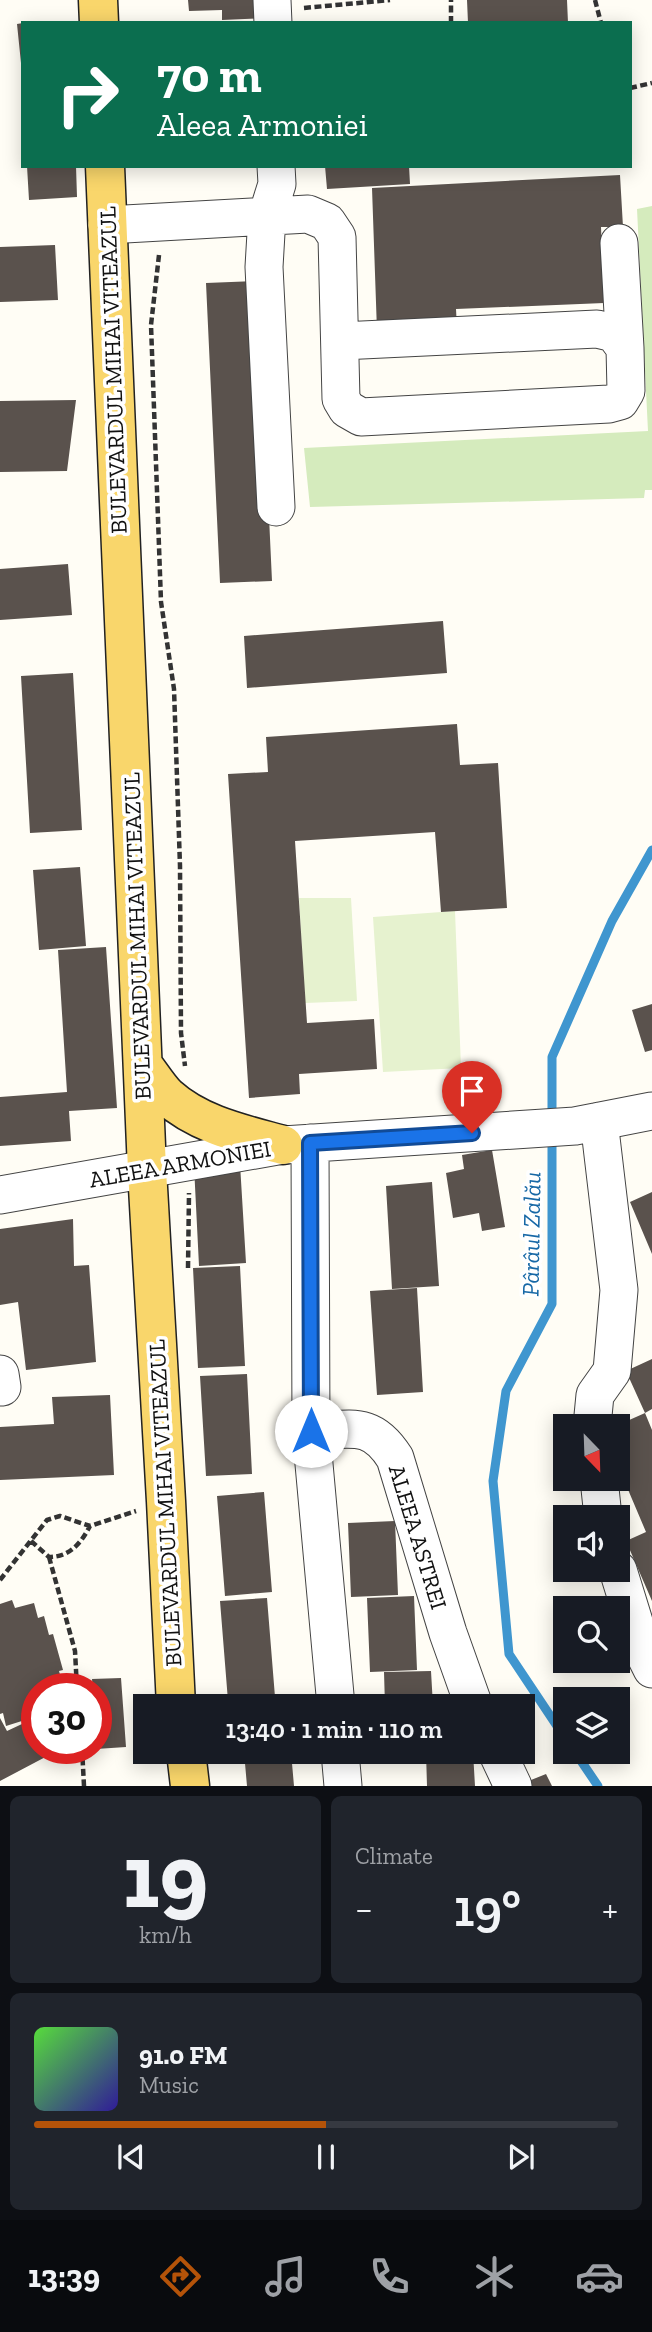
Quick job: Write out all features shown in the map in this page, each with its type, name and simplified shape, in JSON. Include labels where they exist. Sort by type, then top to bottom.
[{"type":"main road","points":[[98,0],[99,21]]},
{"type":"main road","name":"BULEVARDUL MIHAI VITEAZUL","points":[[105,168],[147,1170],[175,1694]]},
{"type":"main road","points":[[143,1065],[166,1095],[192,1115],[230,1130],[296,1144]]},
{"type":"main road","points":[[171,1786],[172,1764]]},
{"type":"main road","points":[[187,1764],[190,1786]]},
{"type":"street","points":[[276,168],[277,184],[267,216],[264,267],[276,507]]},
{"type":"street","points":[[107,225],[308,214],[327,222],[337,237],[341,399],[347,409],[361,416],[609,404],[620,401],[626,391],[619,243]]},
{"type":"street","points":[[341,341],[597,329],[614,333],[625,348]]},
{"type":"street","name":"ALEEA ARMONIEI","points":[[0,1195],[296,1144],[525,1130],[587,1123],[652,1111]]},
{"type":"street","points":[[587,1123],[619,1290],[612,1371],[595,1395],[594,1414]]},
{"type":"street","points":[[296,1144],[311,1431],[335,1694]]},
{"type":"street","points":[[0,1374],[0,1387]]},
{"type":"street","name":"ALEEA ASTREI","points":[[311,1431],[370,1431],[385,1442],[395,1458],[448,1633],[470,1694]]},
{"type":"street","points":[[622,1582],[643,1651],[652,1669]]},
{"type":"street","points":[[341,1764],[344,1786]]},
{"type":"street","points":[[503,1764],[513,1786]]},
{"type":"path","points":[[272,11],[390,0]]},
{"type":"path","points":[[451,0],[451,21]]},
{"type":"path","points":[[595,0],[600,21]]},
{"type":"path","points":[[632,88],[652,83]]},
{"type":"path","points":[[176,221],[180,242],[159,252],[151,325],[161,602],[174,689],[180,866],[181,1033],[192,1115]]},
{"type":"path","points":[[188,1272],[189,1177],[193,1162]]},
{"type":"path","points":[[0,1580],[47,1520],[60,1517],[90,1526],[166,1501]]},
{"type":"path","points":[[49,1557],[59,1557],[80,1544],[90,1526]]},
{"type":"path","points":[[31,1541],[49,1557],[75,1651],[76,1673]]},
{"type":"path","points":[[83,1764],[85,1786]]},
{"type":"green space","points":[[652,206],[652,490],[645,490],[644,498],[310,507],[304,448],[648,431],[637,209]]},
{"type":"green space","points":[[299,898],[351,898],[357,1001],[305,1003]]},
{"type":"green space","points":[[455,911],[461,1068],[383,1072],[373,917]]},
{"type":"building","points":[[188,0],[264,0],[265,18],[222,20],[222,10],[189,11]]},
{"type":"building","points":[[467,0],[567,0],[568,21],[468,21]]},
{"type":"building","points":[[21,23],[21,63],[17,24]]},
{"type":"building","points":[[27,168],[76,168],[77,197],[29,200]]},
{"type":"building","points":[[325,168],[409,168],[410,184],[327,189]]},
{"type":"building","points":[[620,175],[623,227],[601,227],[604,303],[456,309],[457,328],[377,331],[372,188]]},
{"type":"building","points":[[55,245],[58,300],[0,302],[0,247]]},
{"type":"building","points":[[258,281],[272,581],[220,583],[206,283]]},
{"type":"building","points":[[76,400],[67,471],[0,472],[0,401]]},
{"type":"building","points":[[68,564],[72,615],[0,620],[0,569]]},
{"type":"building","points":[[443,621],[447,673],[247,688],[244,636]]},
{"type":"building","points":[[73,673],[82,830],[30,833],[21,676]]},
{"type":"building","points":[[457,724],[460,765],[498,763],[507,908],[441,912],[435,832],[295,841],[307,1023],[374,1019],[377,1069],[299,1074],[300,1094],[249,1098],[228,774],[268,772],[266,737]]},
{"type":"building","points":[[80,867],[86,946],[39,950],[33,870]]},
{"type":"building","points":[[106,947],[117,1108],[69,1111],[71,1141],[0,1146],[0,1097],[67,1092],[58,950]]},
{"type":"building","points":[[652,1004],[652,1050],[645,1052],[632,1010]]},
{"type":"building","points":[[492,1150],[505,1227],[482,1231],[479,1213],[453,1218],[446,1173],[464,1169],[462,1155]]},
{"type":"building","points":[[240,1164],[246,1263],[199,1266],[194,1166]]},
{"type":"building","points":[[432,1182],[439,1286],[392,1289],[386,1186]]},
{"type":"building","points":[[652,1192],[652,1254],[630,1202]]},
{"type":"building","points":[[73,1219],[74,1266],[89,1265],[96,1362],[26,1370],[18,1302],[0,1305],[0,1229]]},
{"type":"building","points":[[240,1266],[245,1366],[198,1368],[193,1268]]},
{"type":"building","points":[[417,1288],[423,1392],[377,1395],[370,1291]]},
{"type":"building","points":[[652,1359],[652,1409],[645,1413],[626,1371]]},
{"type":"building","points":[[247,1374],[252,1474],[206,1476],[200,1376]]},
{"type":"building","points":[[110,1395],[114,1475],[0,1480],[0,1427],[54,1424],[52,1397]]},
{"type":"building","points":[[645,1413],[652,1430],[652,1601],[630,1550],[630,1539],[646,1532],[629,1491],[630,1420]]},
{"type":"building","points":[[264,1492],[272,1592],[225,1596],[217,1496]]},
{"type":"building","points":[[395,1521],[398,1595],[351,1597],[348,1523]]},
{"type":"building","points":[[414,1596],[417,1670],[370,1672],[367,1598]]},
{"type":"building","points":[[267,1598],[275,1694],[227,1694],[220,1601]]},
{"type":"building","points":[[12,1600],[15,1608],[34,1603],[38,1618],[44,1616],[49,1635],[53,1634],[63,1670],[60,1673],[21,1673],[21,1721],[6,1726],[3,1713],[0,1714],[0,1604]]},
{"type":"building","points":[[431,1671],[432,1694],[385,1694],[384,1672]]},
{"type":"building","points":[[112,1678],[121,1678],[126,1747],[112,1748]]},
{"type":"building","points":[[0,1718],[7,1731],[21,1724],[21,1764],[32,1764],[0,1781]]},
{"type":"building","points":[[245,1764],[292,1764],[294,1786],[247,1786]]},
{"type":"building","points":[[426,1764],[474,1764],[475,1786],[427,1786]]},
{"type":"building","points":[[546,1774],[552,1786],[528,1786],[526,1782]]},
{"type":"waterway","name":"Pârâul Zalău","points":[[552,1119],[552,1057],[612,921],[652,850]]},
{"type":"waterway","name":"Pârâul Zalău","points":[[552,1137],[552,1304],[506,1391],[493,1481],[509,1654],[553,1720]]},
{"type":"waterway","name":"Pârâul Zalău","points":[[583,1764],[598,1786]]},
{"type":"route","points":[[311,1431],[310,1143],[472,1133]]}]
